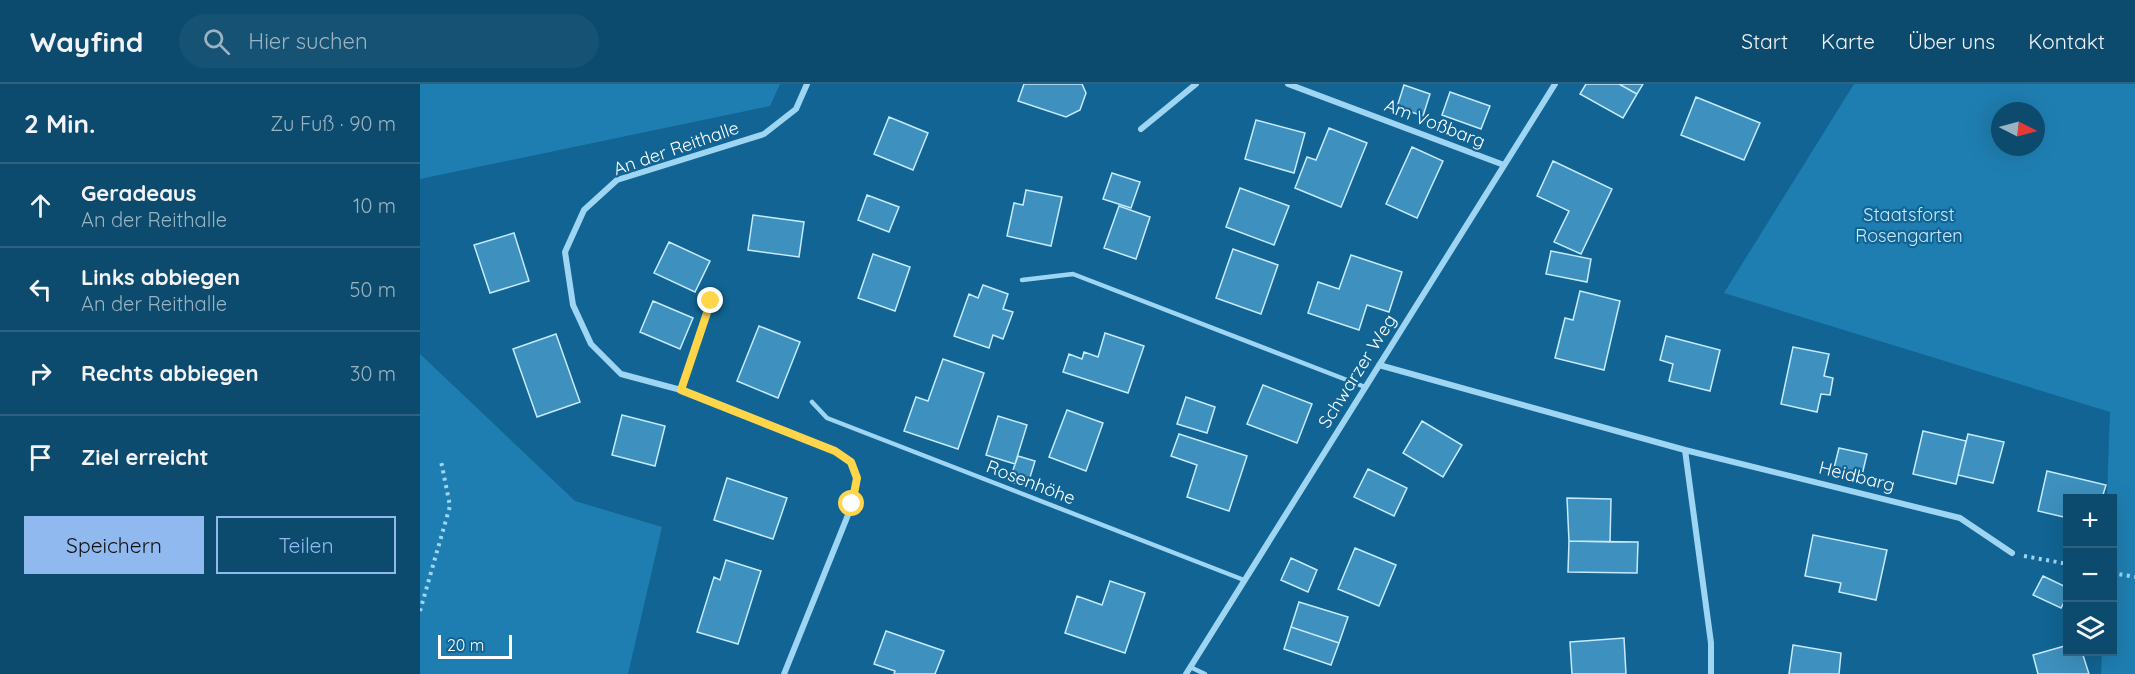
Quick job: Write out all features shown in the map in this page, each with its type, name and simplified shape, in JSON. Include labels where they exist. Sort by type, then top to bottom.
[{"type":"street","name":"An der Reithalle","points":[[784,674],[852,504],[857,478],[851,462],[835,451],[681,390],[621,374],[591,344],[573,305],[566,252],[584,210],[617,180],[764,134],[796,109],[807,84]]},
{"type":"street","points":[[1141,129],[1196,84]]},
{"type":"street","name":"Am Voßbarg","points":[[1288,84],[1504,165]]},
{"type":"street","name":"Schwarzer Weg","points":[[1188,671],[1555,84]]},
{"type":"street","name":"Heidbarg","points":[[1379,365],[1685,450],[1960,518],[2012,553]]},
{"type":"street","points":[[1685,450],[1711,643],[1711,674]]},
{"type":"lane","points":[[1022,280],[1073,274],[1365,387]]},
{"type":"lane","points":[[681,390],[711,301]]},
{"type":"lane","name":"Rosenhöhe","points":[[812,402],[827,417],[1244,580]]},
{"type":"lane","points":[[1188,671],[1205,674]]},
{"type":"path","points":[[420,611],[450,506],[441,461]]},
{"type":"path","points":[[2012,553],[2063,563]]},
{"type":"path","points":[[2117,574],[2135,577]]},
{"type":"green space","points":[[420,84],[780,84],[770,106],[420,179]]},
{"type":"green space","name":"Staatsforst Rosengarten","points":[[1854,84],[2135,84],[2135,674],[2101,674],[2102,656],[2117,656],[2117,494],[2107,494],[2110,412],[1724,293]]},
{"type":"green space","points":[[420,354],[575,501],[662,527],[628,674],[420,674]]},
{"type":"building","points":[[1024,84],[1082,84],[1086,93],[1080,110],[1066,117],[1018,101]]},
{"type":"building","points":[[1586,84],[1619,84],[1637,94],[1623,118],[1580,94]]},
{"type":"building","points":[[1619,84],[1643,84],[1637,94]]},
{"type":"building","points":[[1404,85],[1430,94],[1423,116],[1397,107]]},
{"type":"building","points":[[1450,92],[1490,106],[1481,129],[1442,115]]},
{"type":"building","points":[[1696,97],[1760,123],[1744,160],[1681,135]]},
{"type":"building","points":[[889,117],[928,133],[913,170],[874,154]]},
{"type":"building","points":[[1256,120],[1305,133],[1294,173],[1245,159]]},
{"type":"building","points":[[1329,128],[1367,143],[1341,207],[1295,188],[1307,157],[1316,160]]},
{"type":"building","points":[[1412,147],[1443,161],[1417,218],[1386,204]]},
{"type":"building","points":[[1553,161],[1612,189],[1581,254],[1554,242],[1569,211],[1537,196]]},
{"type":"building","points":[[1112,173],[1140,182],[1131,208],[1103,199]]},
{"type":"building","points":[[1240,188],[1289,206],[1274,245],[1226,227]]},
{"type":"building","points":[[1026,190],[1062,197],[1051,246],[1007,236],[1014,203],[1023,205]]},
{"type":"building","points":[[867,195],[899,207],[889,232],[858,220]]},
{"type":"building","points":[[1119,206],[1150,217],[1136,259],[1104,248]]},
{"type":"building","points":[[753,215],[804,222],[799,257],[748,250]]},
{"type":"building","points":[[514,233],[529,281],[490,293],[474,245]]},
{"type":"building","points":[[669,242],[710,261],[695,292],[654,273]]},
{"type":"building","points":[[1233,249],[1278,265],[1261,314],[1216,298]]},
{"type":"building","points":[[1551,251],[1591,259],[1587,282],[1546,274]]},
{"type":"building","points":[[873,254],[910,267],[895,311],[858,298]]},
{"type":"building","points":[[1351,255],[1402,272],[1389,312],[1367,305],[1359,330],[1308,313],[1318,282],[1339,289]]},
{"type":"building","points":[[983,285],[1008,294],[1003,309],[1013,312],[1003,339],[993,335],[989,348],[954,336],[969,294],[978,298]]},
{"type":"building","points":[[1580,291],[1620,301],[1604,370],[1555,358],[1565,318],[1573,320]]},
{"type":"building","points":[[653,301],[693,318],[680,349],[640,332]]},
{"type":"building","points":[[759,326],[800,342],[778,398],[737,381]]},
{"type":"building","points":[[1105,333],[1144,346],[1128,393],[1063,372],[1069,354],[1082,359],[1084,352],[1098,357]]},
{"type":"building","points":[[556,334],[580,402],[537,417],[513,349]]},
{"type":"building","points":[[1666,336],[1720,350],[1710,391],[1669,381],[1673,364],[1660,360]]},
{"type":"building","points":[[1793,347],[1829,354],[1824,376],[1833,378],[1830,395],[1821,394],[1817,412],[1781,404]]},
{"type":"building","points":[[943,359],[984,373],[958,449],[904,431],[916,397],[928,401]]},
{"type":"building","points":[[1263,385],[1312,404],[1297,443],[1247,424]]},
{"type":"building","points":[[1186,397],[1215,407],[1207,433],[1177,424]]},
{"type":"building","points":[[1067,410],[1103,423],[1086,471],[1049,457]]},
{"type":"building","points":[[622,415],[665,426],[655,466],[612,455]]},
{"type":"building","points":[[998,416],[1027,425],[1015,464],[986,455]]},
{"type":"building","points":[[1422,421],[1462,445],[1443,477],[1403,453]]},
{"type":"building","points":[[1923,431],[1966,441],[1956,484],[1913,474]]},
{"type":"building","points":[[1179,434],[1247,456],[1229,511],[1187,497],[1197,465],[1171,456]]},
{"type":"building","points":[[1968,434],[2004,442],[1993,483],[1958,475]]},
{"type":"building","points":[[1839,448],[1867,454],[1862,475],[1834,468]]},
{"type":"building","points":[[1018,456],[1035,461],[1027,487],[1009,481]]},
{"type":"building","points":[[1368,469],[1407,488],[1394,516],[1354,497]]},
{"type":"building","points":[[2047,471],[2106,485],[2103,494],[2063,494],[2063,517],[2038,511]]},
{"type":"building","points":[[727,478],[787,498],[773,539],[714,520]]},
{"type":"building","points":[[1567,498],[1611,499],[1610,542],[1569,541]]},
{"type":"building","points":[[1813,535],[1887,550],[1876,600],[1839,592],[1841,583],[1805,576]]},
{"type":"building","points":[[1569,541],[1638,542],[1637,573],[1568,572]]},
{"type":"building","points":[[1355,548],[1396,565],[1379,606],[1338,589]]},
{"type":"building","points":[[1291,558],[1317,570],[1308,592],[1281,580]]},
{"type":"building","points":[[726,560],[761,571],[738,644],[697,632],[714,577],[720,580]]},
{"type":"building","points":[[2043,576],[2063,586],[2061,608],[2033,595]]},
{"type":"building","points":[[1110,581],[1145,593],[1125,653],[1065,633],[1077,596],[1102,605]]},
{"type":"building","points":[[1299,602],[1348,617],[1339,643],[1291,627]]},
{"type":"building","points":[[1291,627],[1339,643],[1331,665],[1284,649]]},
{"type":"building","points":[[886,631],[944,651],[935,674],[894,674],[895,671],[874,664]]},
{"type":"building","points":[[1624,638],[1626,674],[1572,674],[1570,642]]},
{"type":"building","points":[[1793,645],[1841,653],[1839,674],[1789,674]]},
{"type":"building","points":[[2063,646],[2063,656],[2083,656],[2089,674],[2038,674],[2033,655]]},
{"type":"route","points":[[711,301],[681,390],[835,451],[851,462],[857,478],[852,504]]}]
